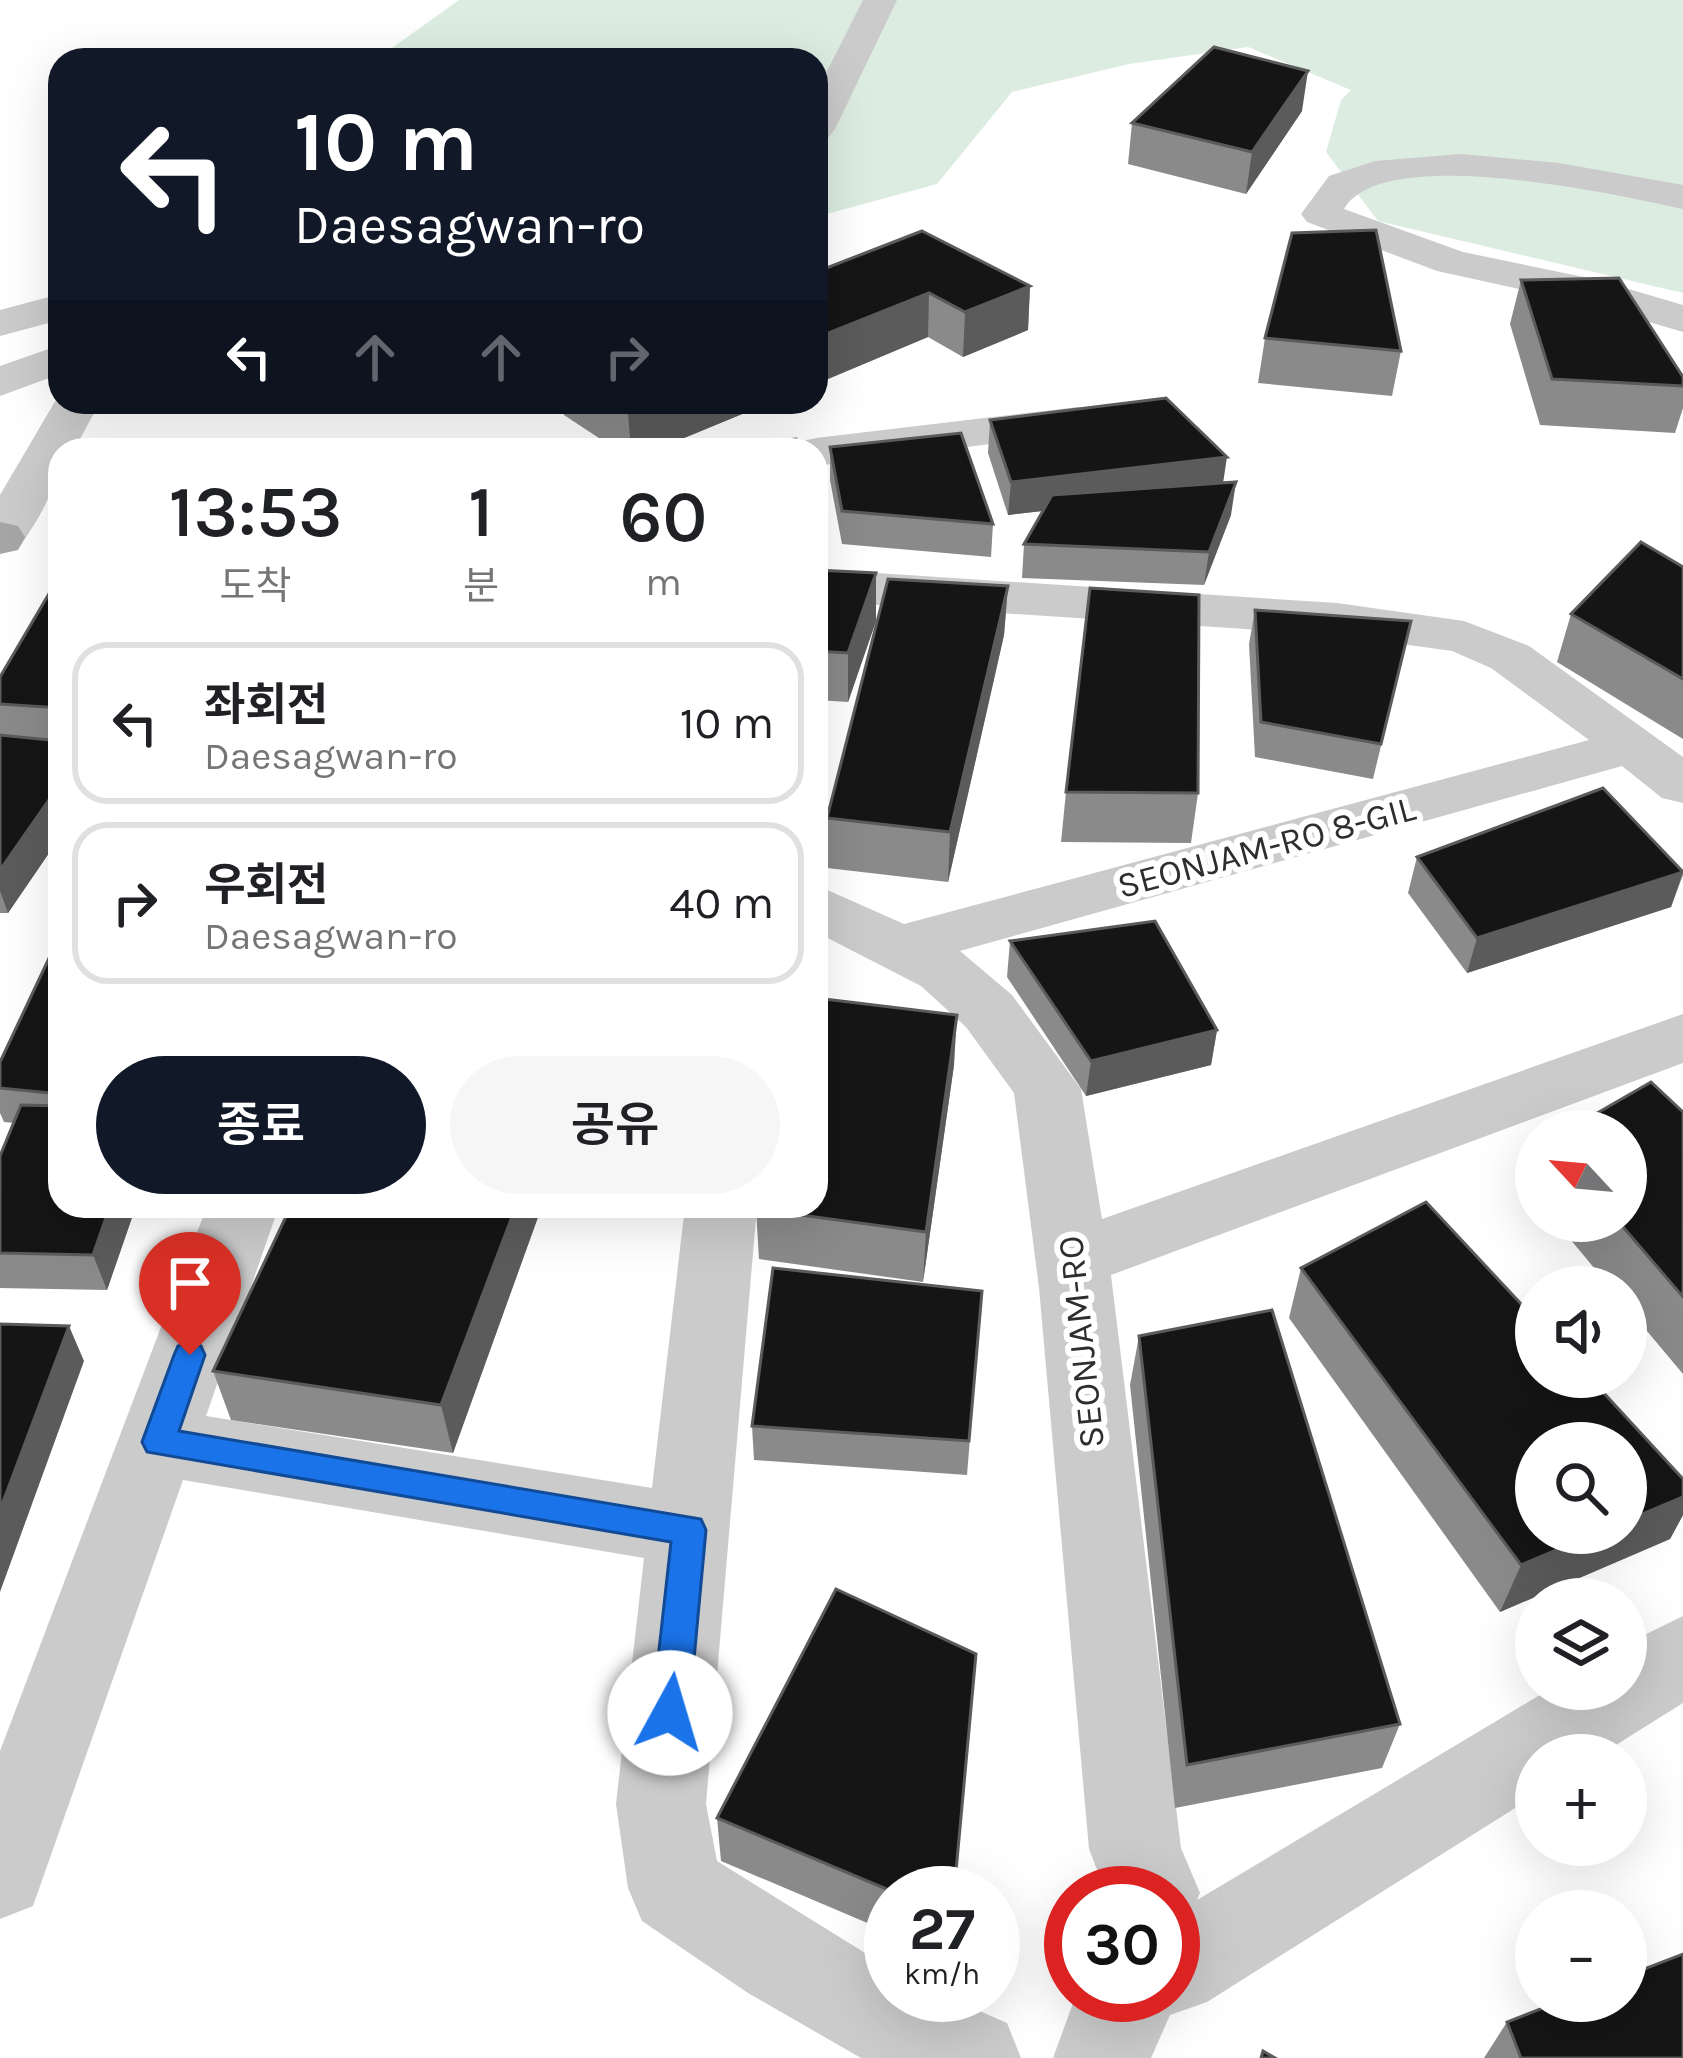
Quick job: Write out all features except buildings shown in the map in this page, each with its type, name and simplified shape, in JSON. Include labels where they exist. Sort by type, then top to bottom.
[{"type":"street","points":[[828,105],[880,0]]},
{"type":"street","points":[[1683,197],[1525,170],[1443,166],[1378,173],[1340,185],[1321,214],[1452,262],[1598,293],[1683,320]]},
{"type":"street","points":[[0,323],[48,310]]},
{"type":"street","points":[[0,382],[48,363]]},
{"type":"street","points":[[828,451],[1082,421]]},
{"type":"street","points":[[0,538],[48,453]]},
{"type":"street","points":[[0,538],[48,536]]},
{"type":"street","points":[[0,538],[48,543]]},
{"type":"street","points":[[828,586],[1337,620],[1464,637],[1510,657],[1683,785]]},
{"type":"street","name":"SEONJAM-RO 8-GIL","points":[[901,946],[1630,746]]},
{"type":"street","name":"SEONJAM-RO","points":[[828,912],[944,970],[989,1011],[1047,1089],[1072,1259],[1139,1866]]},
{"type":"street","points":[[1072,1259],[1683,1038]]},
{"type":"street","points":[[0,1873],[239,1218]]},
{"type":"street","points":[[720,1218],[661,1804],[675,1888],[770,1955],[929,2041],[971,2058]]},
{"type":"street","points":[[158,1442],[689,1530]]},
{"type":"street","points":[[1200,1930],[1683,1656]]},
{"type":"street","points":[[1102,2058],[1114,2022]]},
{"type":"green space","points":[[459,0],[1683,0],[1683,293],[1378,221],[1326,152],[1341,100],[1351,90],[1248,47],[1129,64],[1012,92],[937,184],[828,214],[828,48],[392,48]]},
{"type":"route","points":[[190,1355],[158,1442],[689,1530],[670,1713]]}]
